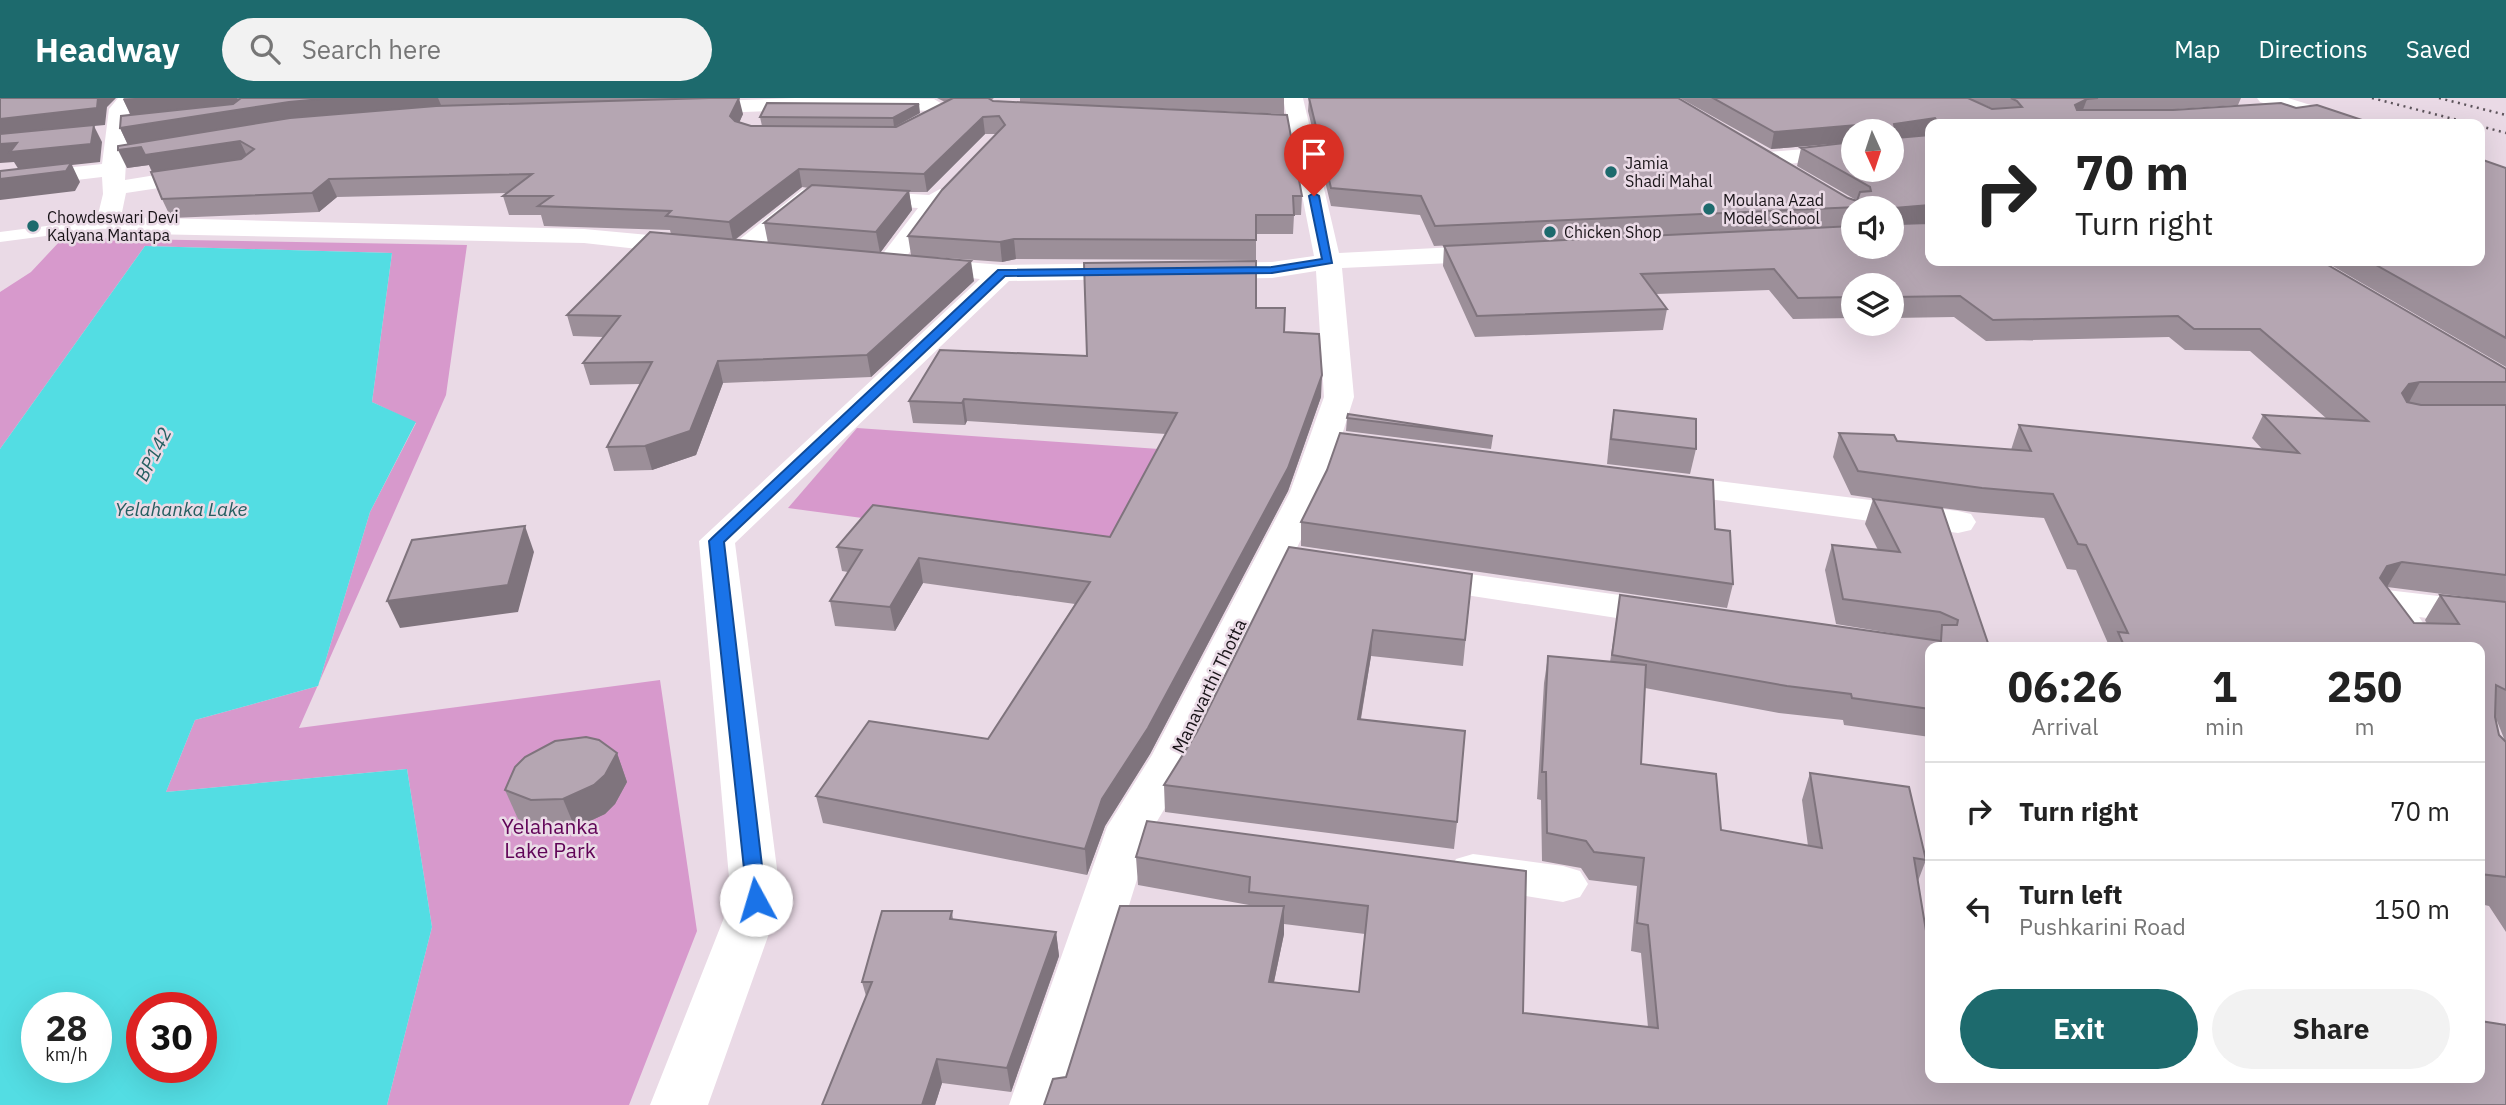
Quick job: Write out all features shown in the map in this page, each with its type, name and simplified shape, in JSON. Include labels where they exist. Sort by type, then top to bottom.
[{"type":"street","points":[[129,98],[119,109],[108,223],[147,227],[584,236],[779,256]]},
{"type":"street","points":[[2267,98],[2336,119]]},
{"type":"street","points":[[665,109],[754,115],[846,102],[937,101],[960,106],[916,125]]},
{"type":"street","points":[[1271,123],[1295,109],[1320,103]]},
{"type":"street","points":[[2247,113],[2302,108]]},
{"type":"street","name":"Manavarthi Thotta","points":[[1038,1105],[1151,830],[1173,758],[1273,556],[1307,492],[1340,443],[1328,261],[1295,109]]},
{"type":"street","points":[[90,135],[143,123]]},
{"type":"street","points":[[1747,146],[1800,178]]},
{"type":"street","points":[[1768,159],[1841,152]]},
{"type":"street","points":[[113,172],[139,153]]},
{"type":"street","points":[[0,182],[113,172],[221,172]]},
{"type":"street","points":[[888,264],[934,202],[960,175]]},
{"type":"street","points":[[739,253],[810,195],[934,202]]},
{"type":"street","points":[[860,262],[1002,273],[1272,270],[1328,261],[1521,252]]},
{"type":"street","points":[[679,1105],[756,900],[717,541],[1002,273]]},
{"type":"street","points":[[1628,480],[1958,522]]},
{"type":"street","points":[[1273,556],[1314,562]]},
{"type":"street","points":[[1382,572],[1697,618]]},
{"type":"street","points":[[2417,642],[2387,602],[2506,616]]},
{"type":"street","points":[[1428,866],[1563,884]]},
{"type":"lane","points":[[0,237],[108,223]]},
{"type":"green space","points":[[75,238],[467,245],[446,395],[319,683],[370,512],[416,423],[372,402],[392,253],[145,246],[0,449],[0,292],[31,272],[60,241]]},
{"type":"green space","points":[[857,428],[1159,449],[1107,551],[788,508]]},
{"type":"green space","name":"Yelahanka Lake Park","points":[[660,680],[697,931],[629,1105],[387,1105],[432,927],[407,769],[166,792],[195,720],[317,686],[299,728]]},
{"type":"water","name":"Yelahanka Lake","points":[[145,246],[392,253],[372,402],[416,422],[370,512],[318,686],[195,720],[166,792],[407,769],[432,927],[387,1105],[0,1105],[0,449]]},
{"type":"building","points":[[0,98],[98,98],[97,108],[0,119]]},
{"type":"building","points":[[241,98],[332,98],[120,128],[121,116],[233,104]]},
{"type":"building","points":[[739,98],[730,116],[735,121],[751,126],[896,127],[953,98],[1287,115],[1302,196],[1293,196],[1294,215],[1256,215],[1256,240],[1014,239],[1000,242],[908,236],[942,190],[1005,125],[999,116],[983,117],[924,174],[799,169],[729,222],[666,216],[671,211],[538,206],[552,196],[503,196],[532,174],[329,179],[312,193],[162,199],[151,172],[241,159],[254,149],[240,141],[145,155],[141,147],[118,150],[118,146],[290,118],[436,106]]},
{"type":"building","points":[[1309,98],[1678,98],[1845,196],[1841,196],[1841,208],[1435,226],[1421,196],[1331,188]]},
{"type":"building","points":[[1713,98],[1968,98],[1992,109],[2022,107],[2011,98],[2098,98],[2087,99],[2075,105],[2077,110],[2173,110],[2281,103],[2296,108],[2317,105],[2359,119],[1935,118],[1904,123],[1904,119],[1841,119],[1841,126],[1774,132]]},
{"type":"building","points":[[767,103],[919,104],[893,118],[760,117]]},
{"type":"building","points":[[94,125],[91,144],[10,152],[17,143],[0,144],[0,134]]},
{"type":"building","points":[[1925,135],[1925,205],[1904,207],[1904,196],[1859,196],[1860,192],[1871,191],[1870,187],[1861,182],[1904,182],[1904,137]]},
{"type":"building","points":[[1841,143],[1841,171],[1801,148]]},
{"type":"building","points":[[2485,161],[2506,168],[2506,338],[2378,266],[2485,266]]},
{"type":"building","points":[[71,163],[66,171],[0,179],[0,171]]},
{"type":"building","points":[[812,185],[909,191],[876,232],[764,223]]},
{"type":"building","points":[[1925,223],[1925,266],[2330,266],[2506,369],[2506,382],[2420,382],[2409,384],[2402,393],[2407,402],[2421,405],[2506,405],[2506,575],[2402,562],[2387,566],[2380,578],[2414,623],[2459,624],[2440,595],[2506,602],[2506,690],[2496,685],[2495,717],[2499,735],[2506,742],[2506,877],[2485,875],[2485,642],[2122,642],[2118,632],[2128,633],[2086,545],[2078,544],[2053,494],[1982,488],[1858,471],[1839,433],[1894,435],[1897,441],[2031,451],[2019,425],[2299,453],[2263,415],[2368,421],[2260,329],[2194,329],[2178,316],[1993,320],[1960,296],[1904,297],[1904,273],[1841,273],[1841,297],[1798,298],[1774,269],[1641,274],[1667,309],[1477,316],[1444,246],[1841,227],[1841,259],[1904,259],[1904,224]]},
{"type":"building","points":[[650,232],[971,261],[867,355],[718,361],[690,431],[645,446],[607,447],[652,362],[583,363],[620,316],[567,315]]},
{"type":"building","points":[[1256,261],[1256,308],[1285,308],[1284,332],[1319,334],[1322,375],[1288,468],[1148,728],[1102,799],[1085,849],[816,796],[869,721],[988,739],[1090,582],[919,558],[890,607],[830,601],[862,550],[837,547],[873,505],[1110,537],[1177,413],[964,399],[962,403],[909,401],[940,350],[1087,356],[1084,263]]},
{"type":"building","points":[[1614,410],[1696,419],[1696,449],[1611,439]]},
{"type":"building","points":[[1348,414],[1493,436],[1347,418]]},
{"type":"building","points":[[1340,433],[1713,480],[1715,529],[1730,531],[1733,584],[1301,522],[1327,470]]},
{"type":"building","points":[[1873,499],[1942,508],[1988,642],[1925,642],[1925,708],[1852,698],[1851,694],[1787,686],[1612,655],[1620,595],[1941,641],[1942,625],[1957,625],[1958,620],[1940,612],[1843,599],[1832,545],[1900,552]]},
{"type":"building","points":[[525,526],[508,585],[387,601],[412,540]]},
{"type":"building","points":[[1289,547],[1472,574],[1465,640],[1373,630],[1358,719],[1465,731],[1457,822],[1164,785],[1197,732]]},
{"type":"building","points":[[1548,656],[1646,665],[1641,764],[1716,774],[1721,830],[1822,848],[1810,773],[1909,787],[1925,856],[1925,860],[1914,858],[1925,925],[1925,1083],[2485,1083],[2485,1022],[2506,1025],[2506,1105],[1044,1105],[1053,1079],[1066,1077],[1120,906],[1284,906],[1269,982],[1359,992],[1368,906],[1249,892],[1250,877],[1136,857],[1147,821],[1526,871],[1523,1013],[1658,1028],[1648,925],[1637,923],[1644,858],[1594,852],[1586,841],[1547,833],[1546,772],[1542,772]]},
{"type":"building","points":[[586,737],[599,740],[617,753],[605,775],[594,785],[563,799],[531,800],[505,790],[515,767],[525,757],[555,741]]},
{"type":"building","points":[[882,911],[952,911],[950,919],[1056,932],[1007,1068],[937,1059],[922,1105],[822,1105],[872,982],[862,982]]},
{"type":"railway","points":[[2372,98],[2454,119]]},
{"type":"railway","points":[[2439,98],[2506,115]]},
{"type":"railway","points":[[2485,127],[2506,133]]},
{"type":"place","name":"Jamia Shadi Mahal","points":[[1611,172]]},
{"type":"place","name":"Moulana Azad Model School","points":[[1709,209]]},
{"type":"place","name":"Chowdeswari Devi Kalyana Mantapa","points":[[33,226]]},
{"type":"place","name":"Chicken Shop","points":[[1550,232]]},
{"type":"route","points":[[756,900],[717,541],[1002,273],[1272,270],[1328,261],[1314,196]]},
{"type":"water label","name":"BP142","points":[[153,454]]}]
